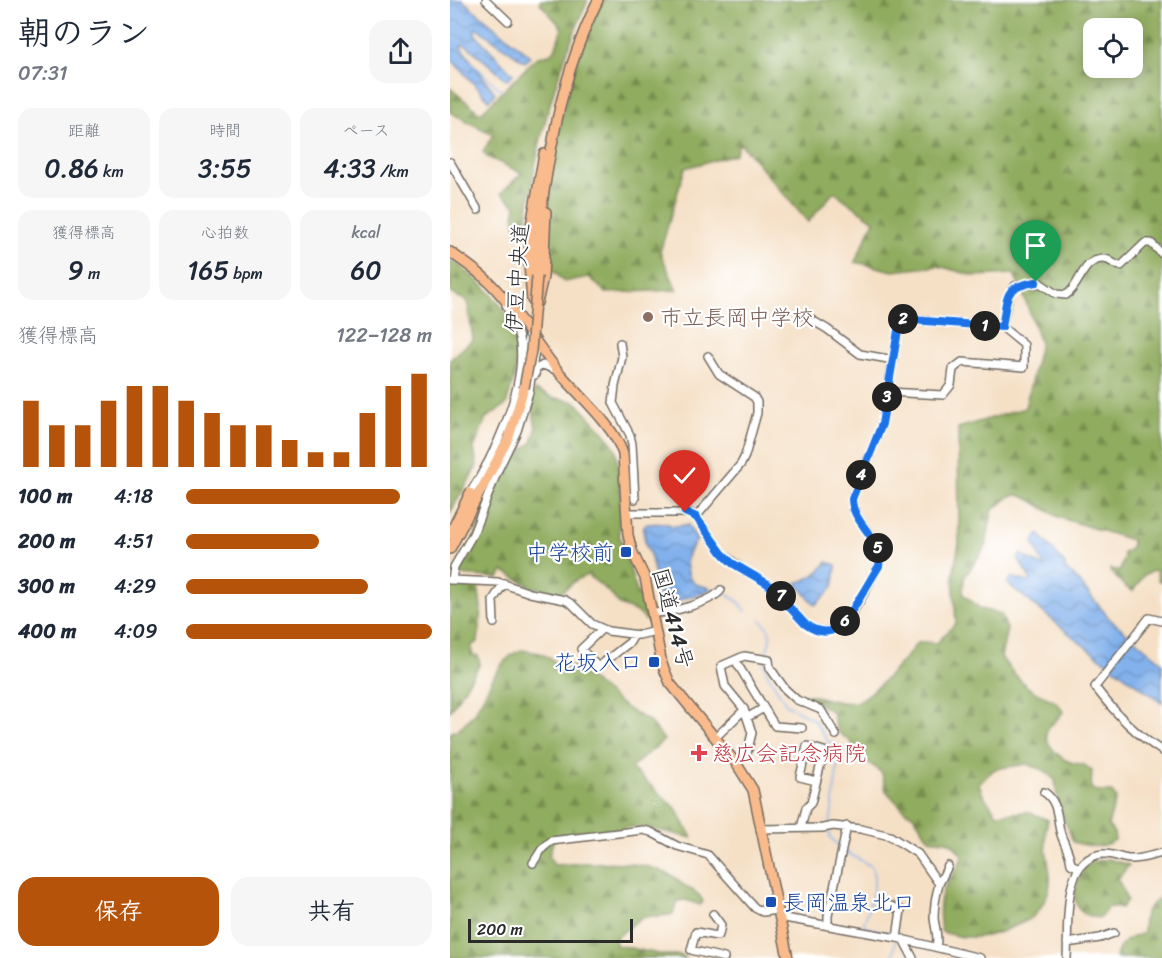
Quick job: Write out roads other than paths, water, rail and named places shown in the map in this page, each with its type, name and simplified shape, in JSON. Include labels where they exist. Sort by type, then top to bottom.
[{"type":"highway","name":"伊豆中央道","points":[[450,549],[452,539],[509,437],[523,388],[531,351],[540,213],[552,136],[568,73],[596,0]]},
{"type":"highway","points":[[529,333],[532,300],[531,222],[544,154],[552,136]]},
{"type":"highway","points":[[535,341],[537,304],[543,277],[552,136]]},
{"type":"highway","name":"国道414号","points":[[450,252],[480,274],[504,298],[535,341],[619,442],[623,454],[628,535],[632,551],[645,578],[662,664],[670,683],[716,737],[753,790],[788,958]]},
{"type":"highway","points":[[514,313],[531,314]]},
{"type":"highway","points":[[452,539],[498,470]]},
{"type":"highway","points":[[452,539],[470,493]]},
{"type":"street","points":[[486,0],[508,21]]},
{"type":"street","points":[[450,162],[478,210]]},
{"type":"street","points":[[1002,327],[1009,294],[1016,286],[1040,283],[1056,294],[1066,295],[1072,292],[1082,271],[1092,262],[1108,259],[1116,266],[1121,266],[1145,243],[1151,243],[1162,254]]},
{"type":"street","points":[[504,298],[519,336],[523,388]]},
{"type":"street","points":[[805,316],[827,328],[860,354],[894,360]]},
{"type":"street","points":[[627,513],[685,512],[696,517],[722,553],[742,569],[768,584],[805,624],[812,629],[823,631],[840,627],[850,615],[879,566],[877,546],[854,511],[852,499],[882,424],[900,319],[1002,327],[1024,345],[1024,367],[962,363],[952,369],[951,385],[943,395],[888,392]]},
{"type":"street","points":[[523,388],[521,373],[529,333]]},
{"type":"street","points":[[535,341],[523,388],[517,431],[498,470],[473,534],[454,567],[451,580],[504,583],[530,593],[568,602],[592,624],[602,629],[634,635],[656,631]]},
{"type":"street","points":[[620,343],[622,357],[613,403],[633,444],[635,499]]},
{"type":"street","points":[[696,517],[741,464],[758,406],[754,397],[719,374],[708,356]]},
{"type":"street","points":[[450,523],[470,493],[523,388],[536,369],[540,366],[547,366],[559,371]]},
{"type":"street","points":[[494,622],[493,600],[504,583]]},
{"type":"street","points":[[653,613],[667,613],[686,607],[717,595],[721,590]]},
{"type":"street","points":[[1162,621],[1149,618],[1095,687],[1133,729],[1162,751]]},
{"type":"street","points":[[602,629],[581,649],[598,667],[630,642],[634,635]]},
{"type":"street","points":[[736,763],[744,757],[750,745],[752,733],[746,714],[727,690],[721,666],[748,656],[769,660],[770,668],[786,689],[796,700],[821,710],[836,735]]},
{"type":"street","points":[[735,660],[775,726],[802,728]]},
{"type":"street","points":[[716,737],[746,714],[764,708]]},
{"type":"street","points":[[801,828],[806,808],[811,803],[824,751],[807,746],[800,777],[816,781]]},
{"type":"street","points":[[1044,792],[1053,801],[1059,816],[1061,833],[1070,854],[1071,864],[1079,868]]},
{"type":"street","points":[[760,829],[847,826],[890,836],[912,849],[923,860],[939,884]]},
{"type":"street","points":[[828,926],[828,916],[847,826]]},
{"type":"street","points":[[533,863],[542,849],[551,841],[643,830],[676,846],[708,855],[755,908],[764,912],[900,939],[936,947],[948,954],[977,958]]},
{"type":"street","points":[[1067,958],[1067,913],[1079,868],[1085,860],[1100,854],[1112,854],[1131,860],[1162,853]]},
{"type":"street","points":[[936,947],[938,935],[934,922],[934,908],[939,884],[948,866]]},
{"type":"street","points":[[885,904],[901,910],[900,939],[913,958]]},
{"type":"street","points":[[713,914],[721,925],[719,935],[696,932],[691,950],[724,958]]},
{"type":"street","points":[[1067,943],[1083,942],[1114,933]]},
{"type":"water","points":[[450,0],[462,0],[530,56],[525,62],[475,29],[475,34],[513,74],[507,80],[466,45],[461,45],[495,93],[489,100],[450,58]]},
{"type":"water","points":[[664,523],[674,526],[688,525],[697,540],[688,553],[686,564],[689,577],[695,584],[710,588],[704,593],[661,605],[643,529],[646,524]]},
{"type":"water","points":[[1039,534],[1065,564],[1065,569],[1074,576],[1110,619],[1162,662],[1162,703],[1083,645],[1007,583],[1012,577],[1028,582],[1031,580],[1018,559],[1021,554],[1044,566],[1033,542]]},
{"type":"water","points":[[827,562],[836,565],[835,580],[829,592],[815,605],[796,583],[813,576]]},
{"type":"waterway","points":[[471,62],[501,90]]},
{"type":"waterway","points":[[710,588],[717,591]]},
{"type":"waterway","points":[[724,593],[739,602],[746,611]]},
{"type":"waterway","points":[[761,620],[770,633],[765,657]]},
{"type":"waterway","points":[[764,662],[767,673],[786,704],[814,720],[827,741],[840,748],[830,825]]},
{"type":"waterway","points":[[829,830],[830,837],[840,848]]},
{"type":"waterway","points":[[844,851],[871,866],[873,872],[874,887],[864,923],[865,927],[894,934]]},
{"type":"waterway","points":[[893,958],[895,941]]},
{"type":"place","name":"市立長岡中学校","points":[[648,317]]},
{"type":"place","name":"中学校前","points":[[626,552]]},
{"type":"place","name":"花坂入口","points":[[654,662]]},
{"type":"place","name":"慈広会記念病院","points":[[699,753]]},
{"type":"place","name":"長岡温泉北口","points":[[771,902]]}]
